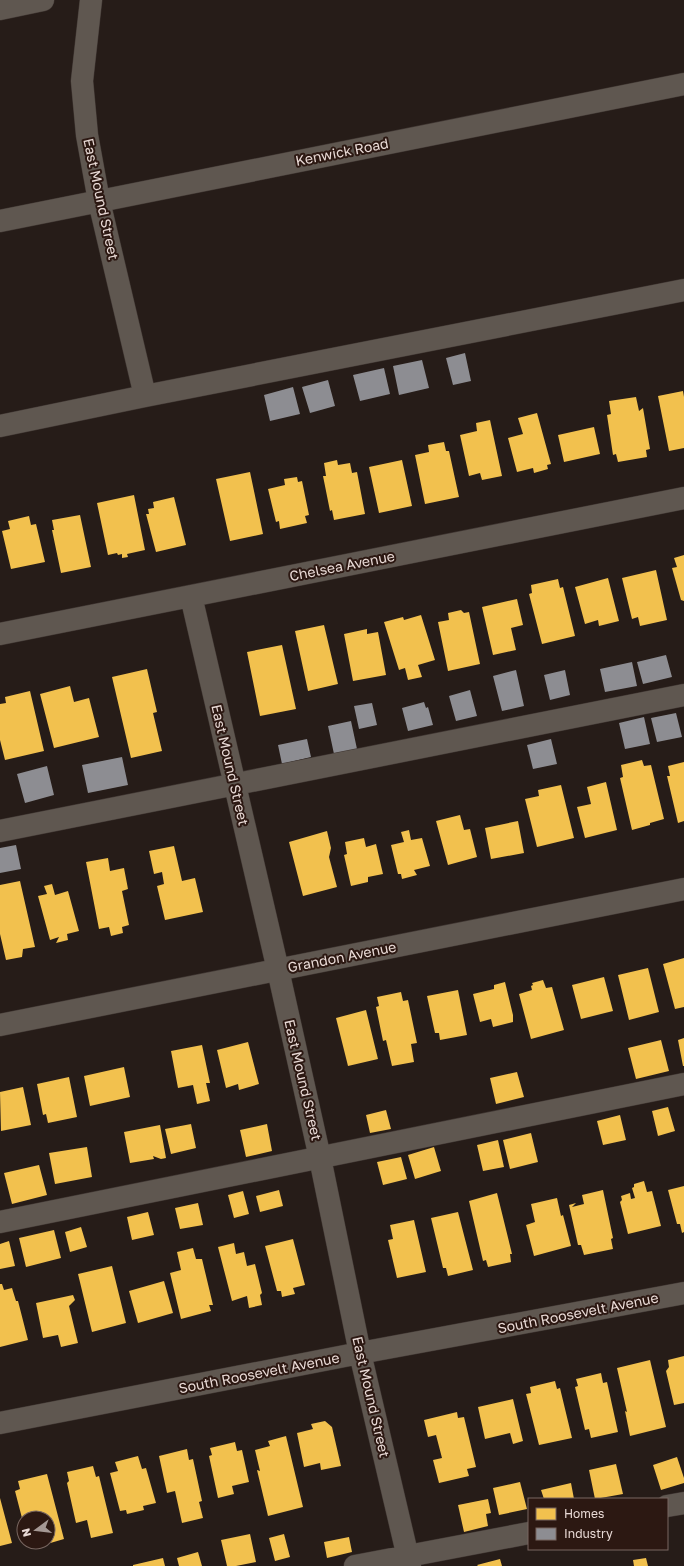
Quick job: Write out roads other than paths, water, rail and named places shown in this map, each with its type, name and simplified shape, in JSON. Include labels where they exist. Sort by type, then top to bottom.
[{"type":"street","points":[[0,9],[44,0]]},
{"type":"street","name":"East Mound Street","points":[[90,0],[82,81],[87,135],[99,201],[145,396]]},
{"type":"street","name":"Kenwick Road","points":[[0,221],[684,84]]},
{"type":"street","points":[[0,426],[684,290]]},
{"type":"street","name":"Chelsea Avenue","points":[[0,634],[684,498]]},
{"type":"street","name":"East Mound Street","points":[[191,596],[278,970],[320,1158],[360,1353],[409,1561]]},
{"type":"street","points":[[0,831],[684,695]]},
{"type":"street","name":"Grandon Avenue","points":[[0,1025],[684,889]]},
{"type":"street","points":[[0,1222],[684,1084]]},
{"type":"street","name":"South Roosevelt Avenue","points":[[0,1423],[360,1353],[684,1293]]},
{"type":"street","points":[[668,1506],[684,1503]]},
{"type":"street","points":[[355,1566],[409,1561],[528,1533]]}]
